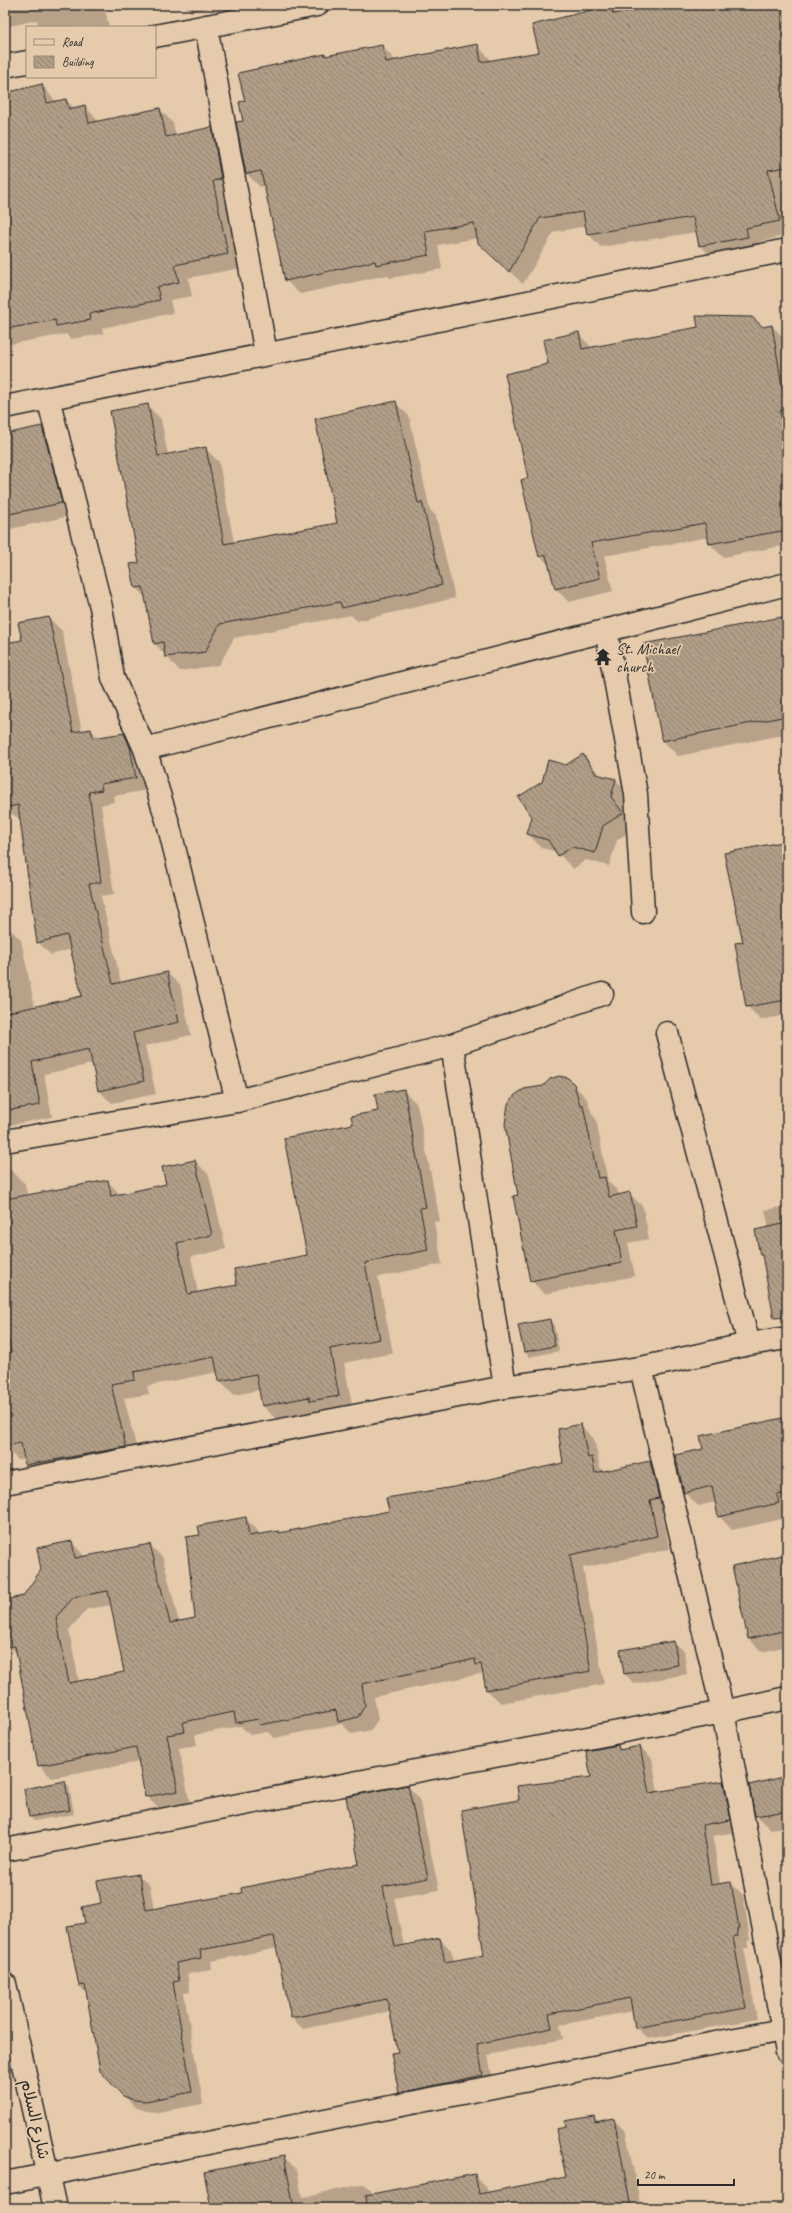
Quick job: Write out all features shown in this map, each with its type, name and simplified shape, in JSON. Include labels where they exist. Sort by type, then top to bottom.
[{"type":"street","points":[[156,36],[308,6]]},
{"type":"street","points":[[206,26],[266,354]]},
{"type":"street","points":[[5,66],[26,62]]},
{"type":"street","points":[[5,407],[787,250]]},
{"type":"street","points":[[48,398],[101,607],[113,678],[145,749],[168,823],[237,1101]]},
{"type":"street","points":[[145,749],[787,584]]},
{"type":"street","points":[[606,630],[636,794],[643,912]]},
{"type":"street","points":[[5,1141],[237,1101],[452,1045],[602,994]]},
{"type":"street","points":[[667,1034],[749,1344]]},
{"type":"street","points":[[452,1045],[505,1387]]},
{"type":"street","points":[[5,1483],[505,1387],[641,1368],[749,1344],[787,1338]]},
{"type":"street","points":[[641,1368],[723,1712],[785,2029],[787,2052]]},
{"type":"street","points":[[5,1850],[723,1712],[787,1698]]},
{"type":"street","name":"شارع السلام","points":[[5,1984],[55,2208]]},
{"type":"street","points":[[5,2183],[785,2029]]},
{"type":"building","points":[[611,5],[613,14],[666,5],[787,5],[787,167],[768,170],[780,221],[746,228],[748,237],[699,246],[693,217],[587,234],[583,212],[540,218],[509,272],[478,243],[474,223],[425,231],[429,255],[376,265],[375,261],[285,281],[261,171],[246,174],[236,122],[243,121],[239,102],[245,101],[238,73],[325,54],[325,56],[382,45],[386,62],[478,44],[481,62],[539,52],[532,25]]},
{"type":"building","points":[[42,84],[47,103],[66,99],[69,109],[85,105],[89,123],[160,108],[166,137],[212,127],[221,179],[213,181],[228,254],[175,265],[179,282],[157,287],[160,300],[89,314],[90,320],[56,326],[55,320],[5,329],[5,93]]},
{"type":"building","points":[[696,316],[752,317],[763,327],[772,325],[786,410],[780,411],[787,448],[787,530],[709,544],[705,523],[591,543],[600,578],[555,589],[546,555],[539,557],[521,480],[528,478],[505,374],[548,364],[543,340],[579,332],[582,349],[698,327]]},
{"type":"building","points":[[396,401],[418,503],[422,502],[442,585],[342,608],[340,602],[220,624],[205,652],[165,657],[163,642],[154,644],[143,587],[135,588],[130,564],[139,563],[110,411],[148,404],[158,456],[206,447],[224,544],[337,523],[315,419]]},
{"type":"building","points":[[42,426],[62,503],[5,515],[5,434]]},
{"type":"building","points":[[787,616],[787,716],[662,741],[643,644]]},
{"type":"building","points":[[49,617],[73,732],[91,729],[93,738],[124,733],[130,747],[136,778],[101,784],[102,790],[89,792],[101,882],[89,884],[113,984],[167,972],[179,1022],[133,1033],[144,1081],[98,1091],[89,1049],[32,1062],[40,1105],[5,1111],[5,1013],[82,996],[67,935],[37,943],[18,805],[5,808],[5,643],[22,640],[18,623]]},
{"type":"building","points":[[583,754],[596,774],[616,779],[611,797],[623,813],[603,826],[595,853],[572,847],[558,856],[548,840],[527,834],[532,817],[518,797],[542,782],[548,760],[566,765]]},
{"type":"building","points":[[787,841],[787,1000],[746,1007],[735,943],[743,942],[724,853]]},
{"type":"building","points":[[559,1076],[568,1078],[574,1084],[580,1105],[583,1105],[598,1178],[605,1177],[609,1197],[630,1192],[637,1226],[616,1230],[622,1263],[530,1281],[513,1196],[518,1195],[505,1124],[508,1104],[515,1095],[524,1089],[543,1086],[550,1079]]},
{"type":"building","points":[[404,1089],[426,1207],[420,1208],[428,1250],[365,1263],[380,1339],[330,1349],[339,1396],[310,1401],[309,1397],[262,1406],[256,1374],[219,1381],[214,1357],[134,1372],[135,1380],[111,1384],[126,1447],[25,1465],[21,1443],[5,1446],[5,1353],[11,1352],[5,1324],[5,1199],[108,1180],[111,1196],[166,1184],[162,1167],[195,1160],[212,1235],[177,1243],[188,1294],[237,1285],[234,1269],[307,1255],[284,1138],[353,1124],[351,1116],[378,1111],[375,1094]]},
{"type":"building","points":[[787,1223],[787,1317],[774,1318],[762,1255],[760,1255],[755,1230]]},
{"type":"building","points":[[550,1319],[555,1346],[524,1352],[518,1325]]},
{"type":"building","points":[[787,1417],[787,1493],[777,1495],[779,1503],[718,1517],[712,1486],[684,1493],[675,1455],[703,1449],[700,1436]]},
{"type":"building","points":[[581,1424],[588,1458],[592,1457],[595,1473],[650,1461],[659,1498],[650,1500],[657,1536],[570,1555],[591,1671],[486,1690],[481,1664],[476,1665],[475,1659],[362,1684],[365,1705],[358,1717],[338,1722],[336,1710],[260,1725],[258,1719],[236,1723],[234,1712],[183,1722],[185,1732],[167,1735],[178,1791],[145,1797],[136,1747],[38,1766],[15,1646],[8,1647],[5,1630],[5,1600],[23,1596],[41,1570],[37,1548],[72,1541],[75,1558],[150,1544],[170,1623],[195,1618],[186,1537],[200,1535],[198,1526],[246,1517],[249,1536],[279,1531],[279,1533],[389,1511],[386,1498],[454,1487],[563,1463],[558,1429]],"holes":[[[108,1591],[124,1672],[69,1683],[56,1617],[74,1597]]]},
{"type":"building","points":[[787,1554],[787,1630],[748,1639],[732,1566]]},
{"type":"building","points":[[674,1641],[678,1665],[624,1674],[620,1650]]},
{"type":"building","points":[[618,1745],[619,1750],[640,1746],[649,1793],[723,1781],[731,1820],[702,1825],[711,1885],[731,1882],[739,1928],[737,1928],[738,1936],[733,1937],[746,2008],[635,2028],[630,1998],[549,2014],[552,2028],[477,2044],[483,2075],[399,2093],[391,2053],[398,2052],[387,1999],[291,2018],[274,1936],[200,1950],[201,1958],[176,1963],[179,1981],[173,1982],[192,2092],[146,2101],[134,2100],[123,2096],[100,2071],[85,1985],[79,1986],[67,1926],[85,1923],[82,1907],[101,1903],[97,1881],[139,1874],[146,1910],[242,1893],[241,1888],[359,1864],[346,1797],[408,1785],[428,1878],[383,1887],[395,1947],[440,1938],[445,1962],[484,1955],[461,1810],[519,1800],[517,1786],[591,1777],[586,1751]]},
{"type":"building","points":[[787,1776],[787,1811],[755,1816],[749,1785]]},
{"type":"building","points":[[65,1781],[70,1810],[29,1817],[24,1789]]},
{"type":"building","points":[[594,2116],[595,2122],[614,2118],[631,2208],[367,2208],[366,2195],[475,2174],[479,2194],[566,2177],[556,2129],[566,2127],[565,2121]]},
{"type":"building","points":[[284,2156],[294,2208],[211,2208],[204,2172]]},
{"type":"place","name":"St. Michael church","points":[[603,657]]}]
